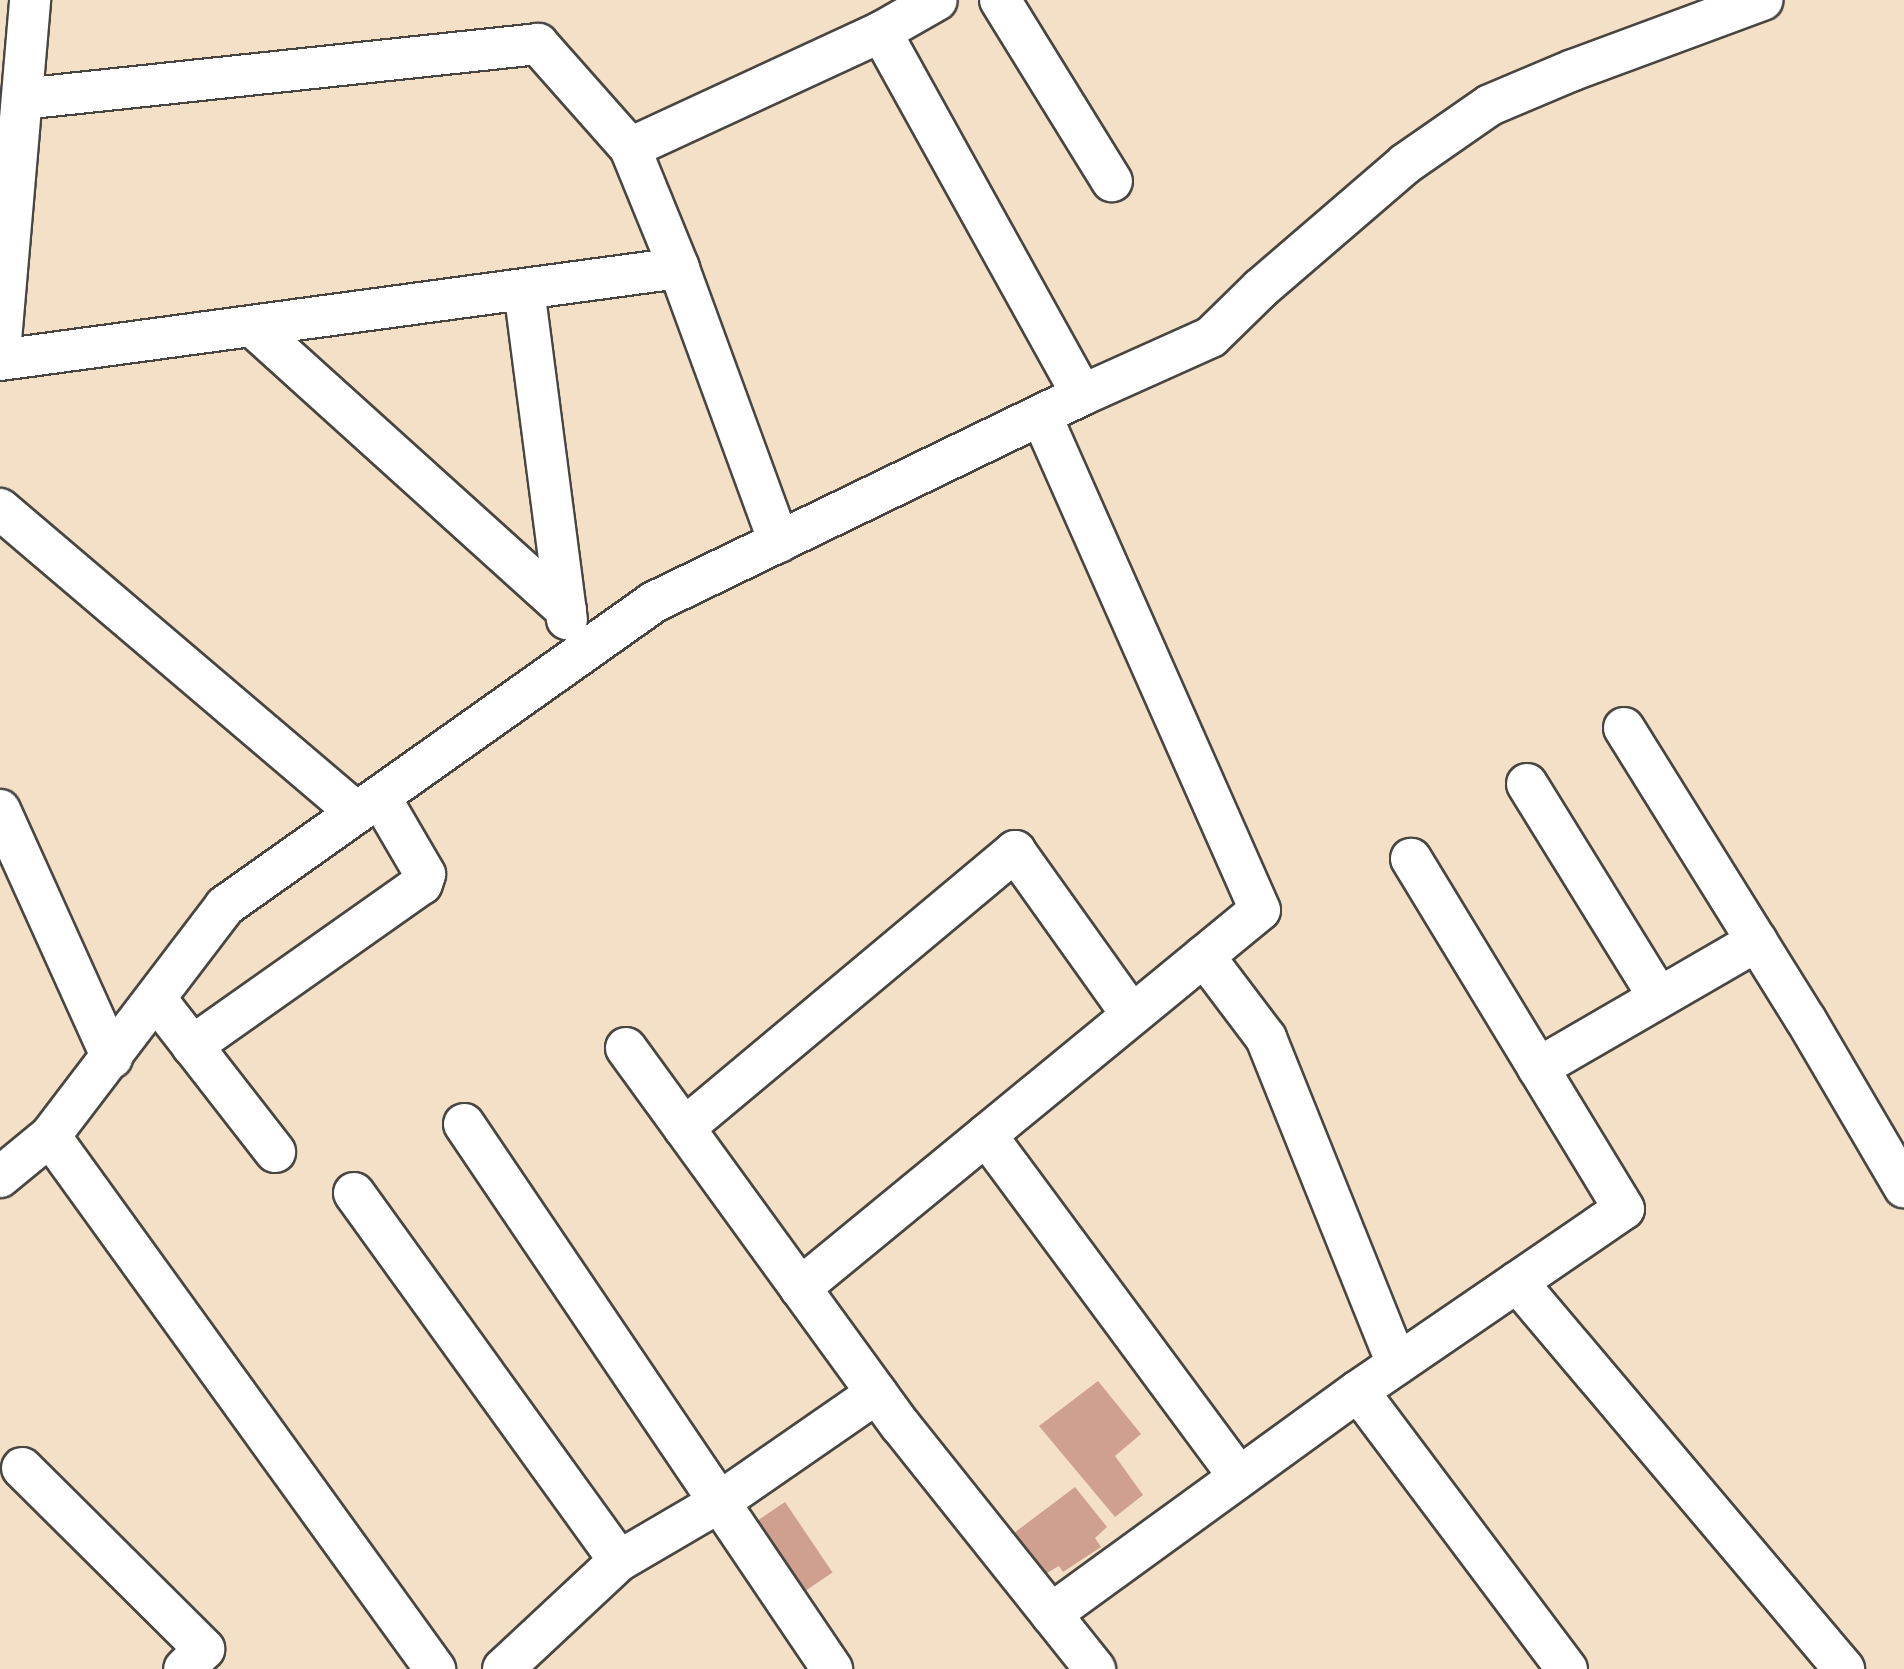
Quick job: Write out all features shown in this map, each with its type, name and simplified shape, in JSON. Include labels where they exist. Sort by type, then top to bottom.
[{"type":"street","points":[[0,352],[30,0]]},
{"type":"street","points":[[630,148],[881,32],[937,0]]},
{"type":"street","points":[[1000,0],[1112,181]]},
{"type":"street","points":[[0,1177],[50,1136],[225,906],[654,602],[1082,395],[1211,337],[1261,288],[1405,164],[1490,105],[1573,70],[1762,0]]},
{"type":"street","points":[[881,32],[1082,395]]},
{"type":"street","points":[[22,99],[538,44],[630,148],[679,268],[779,542]]},
{"type":"street","points":[[0,360],[679,268]]},
{"type":"street","points":[[524,289],[572,659]]},
{"type":"street","points":[[252,326],[566,610]]},
{"type":"street","points":[[800,1288],[1260,910],[1041,415]]},
{"type":"street","points":[[0,509],[368,804],[425,874],[422,884],[192,1046]]},
{"type":"street","points":[[1624,728],[1757,941],[1904,1187]]},
{"type":"street","points":[[1527,784],[1659,998]]},
{"type":"street","points":[[0,810],[112,1058]]},
{"type":"street","points":[[684,1128],[1015,851],[1132,1015]]},
{"type":"street","points":[[1051,1614],[1358,1391],[1624,1209],[1411,859]]},
{"type":"street","points":[[1538,1068],[1757,941]]},
{"type":"street","points":[[1204,956],[1266,1038],[1397,1364]]},
{"type":"street","points":[[156,999],[275,1152]]},
{"type":"street","points":[[626,1048],[877,1393],[1095,1669]]},
{"type":"street","points":[[464,1124],[832,1669]]},
{"type":"street","points":[[986,1135],[1239,1477]]},
{"type":"street","points":[[50,1136],[435,1669]]},
{"type":"street","points":[[354,1193],[619,1561]]},
{"type":"street","points":[[1517,1282],[1844,1669]]},
{"type":"street","points":[[1358,1391],[1567,1669]]},
{"type":"street","points":[[521,1663],[619,1561],[718,1503],[877,1393]]},
{"type":"street","points":[[22,1468],[204,1649],[184,1669]]},
{"type":"building","points":[[1098,1381],[1141,1434],[1115,1456],[1143,1495],[1115,1517],[1039,1426]]},
{"type":"building","points":[[1075,1487],[1107,1527],[1095,1538],[1101,1547],[1063,1572],[1059,1566],[1045,1574],[1014,1533]]},
{"type":"building","points":[[785,1502],[833,1572],[791,1600],[744,1530]]}]
